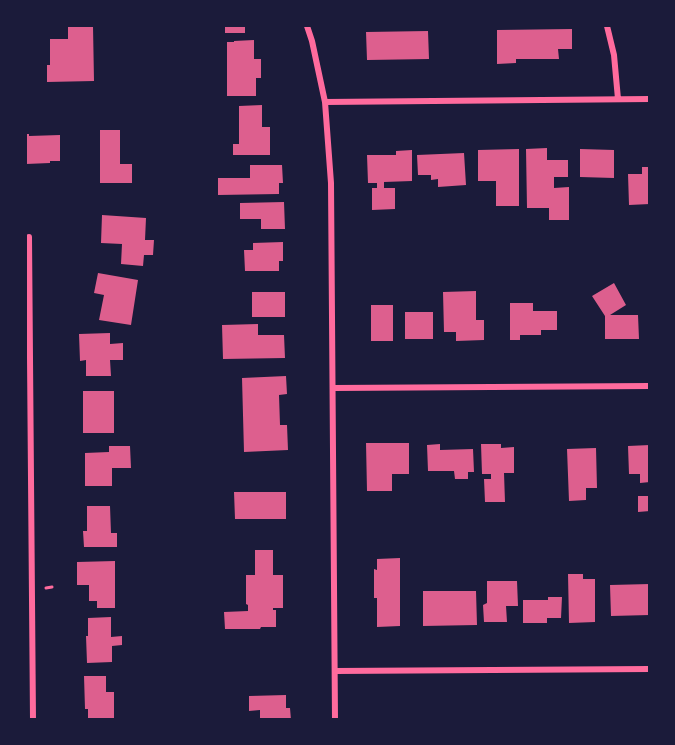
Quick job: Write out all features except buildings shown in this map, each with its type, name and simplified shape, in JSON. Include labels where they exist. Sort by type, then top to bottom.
[{"type":"street","points":[[307,26],[325,102],[331,183],[335,720]]},
{"type":"street","points":[[607,26],[614,55],[618,99]]},
{"type":"street","points":[[325,102],[650,99]]},
{"type":"street","points":[[29,237],[28,558],[33,720]]},
{"type":"street","points":[[333,388],[650,386]]},
{"type":"street","points":[[335,671],[650,669]]},
{"type":"path","points":[[46,588],[52,588]]}]
